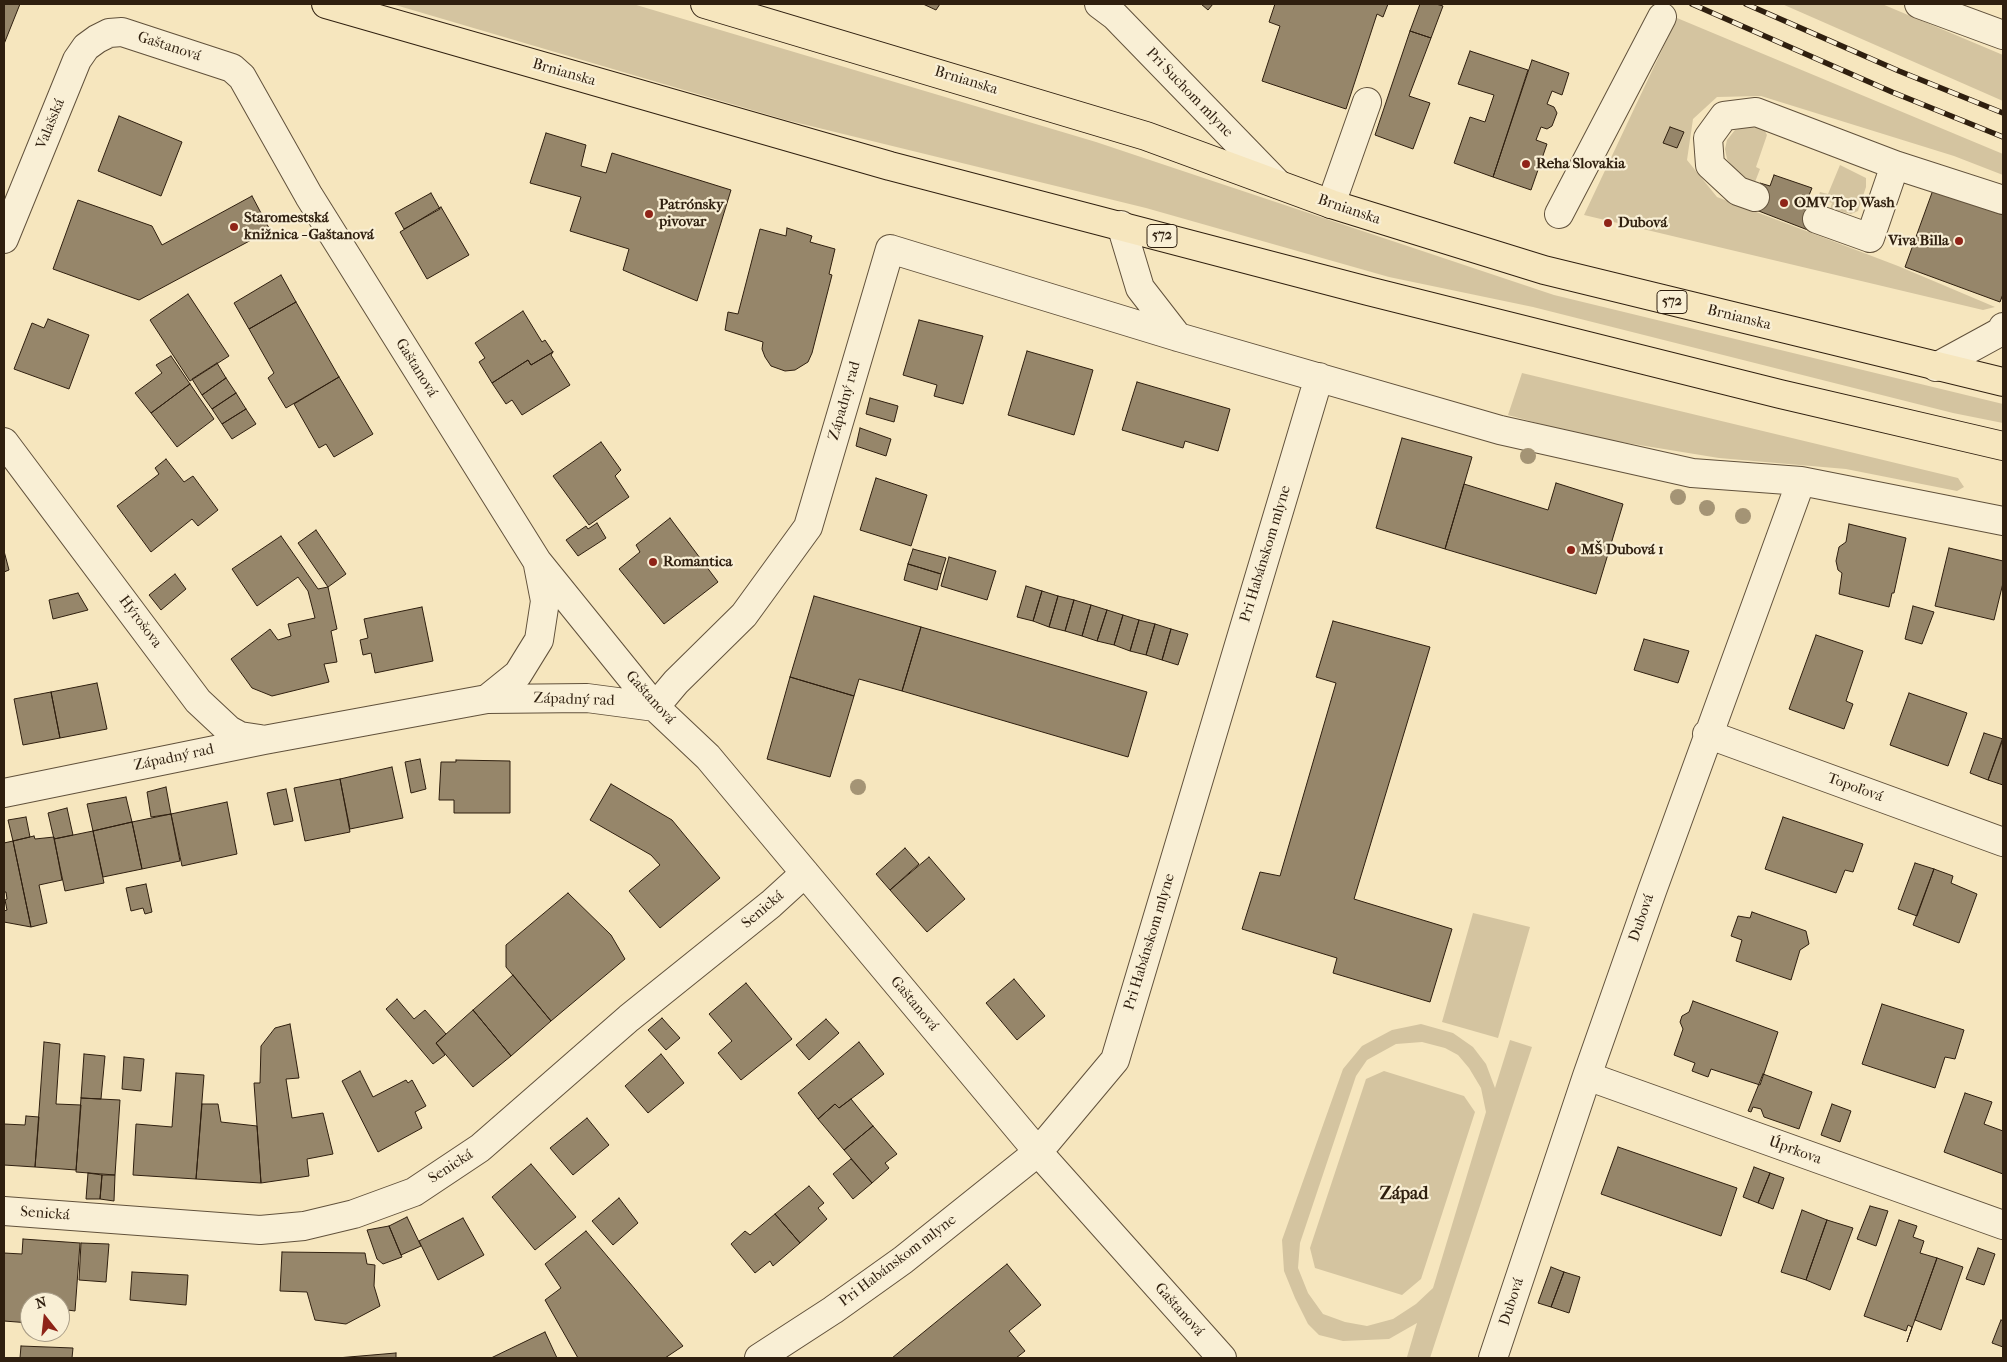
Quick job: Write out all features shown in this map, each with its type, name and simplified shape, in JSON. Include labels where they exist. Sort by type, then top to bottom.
[{"type":"main road","name":"Brnianska","points":[[326,4],[890,166],[1122,225],[1368,291],[1771,391],[2003,446]]},
{"type":"main road","name":"Brnianska","points":[[705,4],[1146,136],[1331,204],[1544,270],[2003,382]]},
{"type":"street","name":"Pri Suchom mlyne","points":[[1098,4],[1122,23],[1278,184]]},
{"type":"street","points":[[1919,4],[2003,36]]},
{"type":"street","points":[[1559,214],[1662,17]]},
{"type":"street","name":"Valašská","points":[[4,239],[77,60],[86,48],[97,39],[109,33],[122,32]]},
{"type":"street","name":"Gaštanová","points":[[122,32],[232,68],[242,76],[309,196],[537,562],[655,707],[708,757],[1038,1152],[1223,1358]]},
{"type":"street","points":[[1331,204],[1366,102]]},
{"type":"street","points":[[1755,197],[1738,191],[1710,165],[1708,138],[1724,116],[1756,112],[1895,165],[2003,200]]},
{"type":"street","points":[[1817,219],[1870,238],[1895,165]]},
{"type":"street","points":[[1122,225],[1140,288],[1178,337],[1500,430],[1692,473],[1801,481],[2003,522]]},
{"type":"street","name":"Západný rad","points":[[4,793],[264,740],[487,699],[587,698],[655,707],[676,682],[744,615],[808,527],[890,249],[1178,337]]},
{"type":"street","points":[[1936,367],[2002,331],[2003,328]]},
{"type":"street","name":"Pri Habánskom mlyne","points":[[770,1356],[903,1260],[1038,1152],[1115,1060],[1320,377]]},
{"type":"street","points":[[4,442],[32,482]]},
{"type":"street","points":[[4,467],[32,482]]},
{"type":"street","name":"Dubová","points":[[1493,1358],[1587,1076],[1707,734],[1801,481]]},
{"type":"street","name":"Hýrošova","points":[[32,482],[148,632],[198,701],[229,730],[240,736],[264,740]]},
{"type":"street","points":[[487,699],[518,674],[539,640],[545,601],[543,581],[537,562]]},
{"type":"street","name":"Topoľová","points":[[1707,734],[2003,842]]},
{"type":"street","name":"Senická","points":[[4,1211],[260,1230],[304,1226],[354,1214],[414,1192],[480,1148],[629,1018],[771,904],[806,873]]},
{"type":"street","name":"Úprkova","points":[[1587,1076],[2003,1225]]},
{"type":"shaded area","points":[[392,4],[633,4],[1096,142],[1554,295],[2003,404],[2003,423],[1953,413],[1533,307],[1389,277],[1146,208],[786,120]]},
{"type":"shaded area","points":[[1782,4],[1882,4],[2003,55],[2003,101]]},
{"type":"shaded area","points":[[1677,18],[2003,154],[2003,175],[1954,156],[1761,96],[1717,97],[1693,119],[1687,160],[1717,197],[1898,266],[1995,307],[1983,310],[1584,215]]},
{"type":"shaded area","points":[[1749,126],[1764,129],[1767,135],[1756,167],[1760,169],[1755,182],[1737,175],[1727,159],[1725,149],[1727,140],[1735,130]]},
{"type":"shaded area","points":[[1840,165],[1866,178],[1866,187],[1858,211],[1851,214],[1830,209],[1832,203],[1818,198],[1820,192],[1828,194]]},
{"type":"shaded area","points":[[1522,373],[1958,478],[1964,487],[1957,491],[1846,469],[1719,458],[1584,436],[1508,415]]},
{"type":"shaded area","points":[[1473,913],[1530,927],[1498,1038],[1442,1022]]},
{"type":"shaded area","points":[[1421,1024],[1453,1033],[1473,1047],[1486,1064],[1495,1088],[1510,1040],[1532,1047],[1430,1358],[1407,1357],[1417,1323],[1389,1339],[1343,1341],[1319,1335],[1308,1324],[1284,1271],[1282,1240],[1343,1069],[1362,1046],[1392,1030]],"holes":[[[1422,1042],[1445,1048],[1458,1055],[1469,1068],[1481,1088],[1486,1112],[1433,1288],[1416,1304],[1393,1319],[1367,1326],[1345,1322],[1323,1314],[1308,1293],[1298,1268],[1300,1243],[1356,1076],[1367,1060],[1396,1044]]]},
{"type":"shaded area","points":[[1384,1071],[1464,1096],[1475,1112],[1421,1279],[1402,1295],[1315,1268],[1310,1248],[1366,1079]]},
{"type":"building","points":[[4,4],[20,4],[4,44]]},
{"type":"building","points":[[923,4],[940,4],[936,10]]},
{"type":"building","points":[[1201,4],[1213,4],[1208,10]]},
{"type":"building","points":[[1275,4],[1388,4],[1383,17],[1377,14],[1346,109],[1262,81],[1280,26],[1269,22]]},
{"type":"building","points":[[1420,4],[1443,6],[1431,38],[1410,31]]},
{"type":"building","points":[[1410,31],[1431,38],[1409,96],[1430,103],[1413,149],[1375,135]]},
{"type":"building","points":[[1470,51],[1528,70],[1493,177],[1454,163],[1470,117],[1485,122],[1494,95],[1458,84]]},
{"type":"building","points":[[1532,60],[1569,73],[1562,95],[1552,91],[1547,104],[1554,107],[1557,113],[1552,126],[1547,129],[1541,127],[1536,140],[1547,144],[1531,190],[1493,177]]},
{"type":"building","points":[[119,116],[182,142],[161,196],[98,171]]},
{"type":"building","points":[[1670,127],[1684,132],[1677,148],[1663,143]]},
{"type":"building","name":"Patrónsky pivovar","points":[[546,133],[586,145],[581,166],[606,173],[612,153],[731,190],[697,301],[623,270],[629,249],[570,231],[581,197],[530,183]]},
{"type":"building","name":"OMV Top Wash","points":[[1774,175],[1812,188],[1807,200],[1823,206],[1813,232],[1751,208],[1760,183],[1770,186]]},
{"type":"building","name":"Viva Billa","points":[[1933,190],[2003,215],[2003,294],[2000,302],[1905,267]]},
{"type":"building","points":[[431,193],[440,209],[404,229],[395,213]]},
{"type":"building","points":[[252,196],[270,230],[139,300],[53,269],[78,200],[152,226],[162,245]]},
{"type":"building","points":[[441,207],[469,255],[427,279],[400,232]]},
{"type":"building","points":[[787,228],[812,236],[810,242],[835,249],[829,274],[832,275],[812,353],[808,362],[795,370],[785,371],[771,366],[762,349],[763,342],[725,330],[728,312],[738,314],[760,229],[786,236]]},
{"type":"building","points":[[281,275],[296,302],[249,329],[234,303]]},
{"type":"building","points":[[188,294],[229,356],[190,381],[150,320]]},
{"type":"building","points":[[296,302],[339,377],[286,408],[268,378],[274,373],[249,329]]},
{"type":"building","points":[[523,311],[542,342],[545,340],[553,352],[531,365],[528,360],[492,383],[479,362],[485,358],[475,343]]},
{"type":"building","points":[[48,319],[89,335],[69,389],[14,369],[32,323],[44,328]]},
{"type":"building","points":[[919,320],[983,336],[963,404],[934,396],[937,385],[903,375]]},
{"type":"building","points":[[1027,351],[1093,370],[1074,435],[1008,415]]},
{"type":"building","points":[[553,352],[551,355],[570,385],[522,415],[512,400],[506,404],[492,383],[528,360],[531,365]]},
{"type":"building","points":[[171,356],[190,384],[151,413],[135,393],[162,373],[156,365]]},
{"type":"building","points":[[217,363],[226,378],[202,395],[192,379]]},
{"type":"building","points":[[339,377],[373,434],[334,457],[326,444],[319,448],[294,404]]},
{"type":"building","points":[[226,378],[236,393],[212,409],[202,395]]},
{"type":"building","points":[[1137,382],[1230,409],[1218,451],[1185,441],[1183,448],[1122,430]]},
{"type":"building","points":[[190,384],[214,419],[177,447],[151,413]]},
{"type":"building","points":[[236,393],[246,409],[222,424],[212,409]]},
{"type":"building","points":[[870,398],[898,406],[894,422],[866,414]]},
{"type":"building","points":[[246,409],[256,424],[232,439],[222,424]]},
{"type":"building","points":[[860,428],[891,439],[886,456],[856,446]]},
{"type":"building","points":[[1402,438],[1472,457],[1445,549],[1376,528]]},
{"type":"building","points":[[601,442],[621,470],[615,476],[629,497],[589,525],[553,476]]},
{"type":"building","points":[[166,459],[184,482],[193,476],[218,510],[198,526],[192,519],[151,552],[117,506],[159,474],[155,468]]},
{"type":"building","points":[[876,478],[927,495],[911,546],[860,530]]},
{"type":"building","points":[[1556,483],[1623,504],[1596,594],[1445,549],[1464,484],[1548,510]]},
{"type":"building","points":[[670,518],[718,582],[664,624],[619,569],[640,552],[636,545]]},
{"type":"building","points":[[597,523],[606,538],[578,556],[566,540],[586,526],[588,529]]},
{"type":"building","points":[[1849,524],[1906,538],[1894,593],[1892,593],[1889,607],[1839,594],[1842,573],[1838,570],[1836,561],[1839,547],[1846,542]]},
{"type":"building","points":[[316,530],[346,574],[328,587],[298,543]]},
{"type":"building","points":[[281,536],[318,589],[328,587],[337,629],[331,631],[337,662],[324,664],[329,682],[272,696],[252,688],[231,659],[270,629],[278,640],[291,636],[288,624],[315,618],[308,591],[298,577],[257,606],[232,569]]},
{"type":"building","points":[[1949,548],[2003,561],[2003,583],[1994,620],[1935,606]]},
{"type":"building","points":[[913,549],[946,558],[941,574],[908,564]]},
{"type":"building","points":[[4,551],[9,570],[4,572]]},
{"type":"building","points":[[949,557],[996,571],[987,600],[941,586]]},
{"type":"building","points":[[908,564],[941,574],[937,590],[904,580]]},
{"type":"building","points":[[175,574],[186,589],[161,610],[149,595]]},
{"type":"building","points":[[1026,586],[1042,591],[1033,621],[1017,617]]},
{"type":"building","points":[[1042,591],[1058,596],[1049,627],[1033,621]]},
{"type":"building","points":[[78,593],[88,610],[53,619],[49,600]]},
{"type":"building","points":[[814,596],[921,627],[902,691],[859,679],[854,696],[790,677]]},
{"type":"building","points":[[1058,596],[1074,600],[1065,631],[1049,627]]},
{"type":"building","points":[[1074,600],[1091,605],[1082,636],[1065,631]]},
{"type":"building","points":[[1091,605],[1107,610],[1097,641],[1082,636]]},
{"type":"building","points":[[1913,606],[1934,612],[1922,644],[1905,639]]},
{"type":"building","points":[[422,607],[433,661],[375,673],[371,653],[363,655],[360,640],[368,638],[364,619]]},
{"type":"building","points":[[1107,610],[1123,615],[1114,645],[1097,641]]},
{"type":"building","points":[[1123,615],[1139,620],[1130,651],[1114,645]]},
{"type":"building","points":[[1139,620],[1155,624],[1146,655],[1130,651]]},
{"type":"building","points":[[1333,621],[1430,647],[1354,899],[1452,929],[1430,1002],[1333,973],[1337,958],[1242,929],[1260,872],[1280,876],[1336,683],[1316,677]]},
{"type":"building","points":[[1155,624],[1171,629],[1162,660],[1146,655]]},
{"type":"building","points":[[921,627],[1147,692],[1128,757],[902,691]]},
{"type":"building","points":[[1171,629],[1188,634],[1178,665],[1162,660]]},
{"type":"building","points":[[1816,635],[1863,651],[1846,701],[1853,704],[1844,729],[1789,709]]},
{"type":"building","points":[[1644,639],[1689,651],[1678,683],[1634,670]]},
{"type":"building","points":[[790,677],[854,696],[830,777],[767,759]]},
{"type":"building","points":[[97,683],[107,729],[60,738],[51,692]]},
{"type":"building","points":[[51,692],[60,738],[23,745],[14,699]]},
{"type":"building","points":[[1909,693],[1967,713],[1948,766],[1890,745]]},
{"type":"building","points":[[1984,733],[2003,739],[1988,780],[1970,773]]},
{"type":"building","points":[[2003,737],[2003,785],[1988,780]]},
{"type":"building","points":[[420,759],[426,789],[411,793],[405,762]]},
{"type":"building","points":[[456,760],[510,761],[510,813],[454,813],[454,800],[439,800],[441,762],[456,762]]},
{"type":"building","points":[[392,767],[403,818],[350,829],[340,779]]},
{"type":"building","points":[[340,779],[350,832],[305,841],[294,788]]},
{"type":"building","points":[[611,784],[672,820],[720,878],[660,928],[629,891],[660,865],[651,855],[590,820]]},
{"type":"building","points":[[166,787],[171,814],[151,817],[147,792]]},
{"type":"building","points":[[286,789],[293,821],[274,825],[267,793]]},
{"type":"building","points":[[126,797],[132,822],[93,831],[87,804]]},
{"type":"building","points":[[227,802],[237,854],[182,866],[171,814]]},
{"type":"building","points":[[67,808],[73,835],[54,839],[48,813]]},
{"type":"building","points":[[171,814],[180,861],[142,869],[132,822]]},
{"type":"building","points":[[26,817],[30,837],[13,841],[8,820]]},
{"type":"building","points":[[1783,817],[1863,844],[1853,872],[1845,870],[1836,893],[1765,869]]},
{"type":"building","points":[[132,822],[142,869],[103,877],[93,831]]},
{"type":"building","points":[[93,831],[104,883],[65,891],[54,839]]},
{"type":"building","points":[[34,836],[35,839],[54,837],[62,880],[39,885],[47,923],[31,927],[13,841]]},
{"type":"building","points":[[13,841],[31,927],[4,922],[4,911],[7,910],[5,900],[7,899],[6,892],[4,892],[4,843]]},
{"type":"building","points":[[905,848],[919,864],[890,890],[876,874]]},
{"type":"building","points":[[929,857],[965,899],[927,932],[890,890]]},
{"type":"building","points":[[1915,863],[1934,869],[1917,916],[1898,909]]},
{"type":"building","points":[[1934,869],[1953,876],[1951,883],[1977,894],[1959,943],[1913,925]]},
{"type":"building","points":[[146,884],[152,912],[145,914],[143,908],[131,911],[126,888]]},
{"type":"building","points":[[568,893],[611,935],[625,959],[551,1021],[506,967],[506,945]]},
{"type":"building","points":[[1752,912],[1806,931],[1809,944],[1800,950],[1791,980],[1736,961],[1742,940],[1731,936],[1738,916],[1750,918]]},
{"type":"building","points":[[513,975],[551,1021],[511,1056],[473,1010]]},
{"type":"building","points":[[1014,979],[1045,1016],[1017,1040],[986,1003]]},
{"type":"building","points":[[746,983],[792,1039],[741,1080],[718,1053],[732,1041],[709,1014]]},
{"type":"building","points":[[397,999],[414,1019],[425,1010],[446,1034],[436,1043],[445,1055],[433,1064],[386,1009]]},
{"type":"building","points":[[1693,1001],[1778,1032],[1760,1085],[1711,1069],[1708,1077],[1692,1071],[1695,1063],[1674,1055],[1683,1029],[1680,1022],[1682,1016],[1689,1012]]},
{"type":"building","points":[[1882,1004],[1964,1030],[1955,1059],[1945,1057],[1935,1088],[1862,1064]]},
{"type":"building","points":[[473,1010],[511,1056],[473,1087],[436,1043]]},
{"type":"building","points":[[662,1018],[680,1038],[666,1050],[648,1030]]},
{"type":"building","points":[[826,1019],[839,1033],[809,1060],[796,1045]]},
{"type":"building","points":[[290,1024],[299,1078],[286,1079],[292,1118],[323,1113],[333,1154],[307,1159],[309,1176],[261,1183],[254,1083],[260,1083],[261,1046],[275,1028]]},
{"type":"building","points":[[44,1042],[60,1044],[56,1104],[81,1105],[76,1170],[35,1167]]},
{"type":"building","points":[[859,1042],[884,1074],[839,1108],[835,1104],[818,1119],[798,1093]]},
{"type":"building","points":[[84,1054],[105,1056],[101,1099],[81,1098]]},
{"type":"building","points":[[661,1054],[684,1083],[648,1113],[625,1086]]},
{"type":"building","points":[[124,1057],[144,1059],[141,1091],[122,1089]]},
{"type":"building","points":[[360,1071],[373,1097],[406,1080],[408,1083],[412,1080],[426,1106],[415,1112],[422,1128],[378,1152],[342,1081]]},
{"type":"building","points":[[176,1073],[204,1075],[196,1179],[133,1175],[136,1124],[172,1127]]},
{"type":"building","points":[[1763,1074],[1812,1092],[1799,1129],[1764,1117],[1761,1109],[1753,1107],[1751,1112],[1748,1111]]},
{"type":"building","points":[[1965,1093],[1992,1102],[1984,1124],[2003,1131],[2003,1174],[1944,1152]]},
{"type":"building","points":[[81,1098],[120,1100],[115,1175],[76,1172]]},
{"type":"building","points":[[851,1099],[873,1126],[844,1150],[818,1119],[835,1104],[839,1108]]},
{"type":"building","points":[[202,1104],[218,1104],[221,1122],[257,1126],[261,1183],[196,1179]]},
{"type":"building","points":[[1832,1104],[1851,1111],[1840,1142],[1821,1135]]},
{"type":"building","points":[[26,1116],[39,1117],[35,1167],[4,1165],[4,1124],[25,1125]]},
{"type":"building","points":[[587,1118],[609,1145],[573,1175],[550,1148]]},
{"type":"building","points":[[873,1126],[897,1154],[885,1163],[889,1168],[872,1183],[844,1150]]},
{"type":"building","points":[[1618,1147],[1737,1188],[1721,1236],[1601,1194]]},
{"type":"building","points":[[851,1159],[872,1183],[853,1199],[833,1174]]},
{"type":"building","points":[[531,1164],[576,1217],[535,1250],[492,1197]]},
{"type":"building","points":[[1754,1167],[1770,1173],[1758,1203],[1743,1197]]},
{"type":"building","points":[[88,1173],[102,1175],[100,1199],[86,1199]]},
{"type":"building","points":[[1770,1173],[1784,1178],[1773,1209],[1758,1203]]},
{"type":"building","points":[[102,1175],[115,1175],[114,1201],[100,1199]]},
{"type":"building","points":[[809,1186],[824,1203],[818,1208],[827,1219],[800,1243],[775,1214]]},
{"type":"building","points":[[619,1198],[638,1223],[613,1245],[592,1221]]},
{"type":"building","points":[[1870,1206],[1888,1211],[1876,1246],[1857,1239]]},
{"type":"building","points":[[1802,1210],[1827,1220],[1806,1280],[1781,1272]]},
{"type":"building","points":[[775,1214],[800,1243],[773,1266],[770,1261],[755,1273],[731,1244],[745,1231],[750,1235]]},
{"type":"building","points":[[407,1217],[421,1246],[401,1255],[389,1226]]},
{"type":"building","points":[[463,1218],[484,1255],[438,1280],[419,1241]]},
{"type":"building","points":[[1827,1220],[1853,1228],[1830,1290],[1806,1280]]},
{"type":"building","points":[[1899,1220],[1917,1226],[1913,1237],[1924,1241],[1920,1253],[1937,1258],[1907,1342],[1912,1327],[1908,1325],[1906,1331],[1864,1316]]},
{"type":"building","points":[[389,1226],[402,1257],[383,1264],[377,1259],[367,1230]]},
{"type":"building","points":[[586,1231],[683,1346],[665,1358],[578,1358],[545,1300],[561,1288],[545,1264]]},
{"type":"building","points":[[23,1239],[80,1243],[75,1311],[70,1310],[70,1292],[20,1292],[20,1322],[4,1321],[4,1253],[22,1254]]},
{"type":"building","points":[[81,1243],[109,1244],[106,1282],[79,1280]]},
{"type":"building","points":[[1978,1248],[1995,1254],[1984,1285],[1966,1279]]},
{"type":"building","points":[[282,1252],[365,1253],[367,1264],[375,1265],[374,1286],[380,1306],[346,1324],[315,1320],[307,1292],[280,1291]]},
{"type":"building","points":[[1937,1258],[1963,1267],[1941,1330],[1915,1320]]},
{"type":"building","points":[[1007,1264],[1041,1305],[1009,1331],[1025,1351],[1016,1358],[892,1358]]},
{"type":"building","points":[[1551,1267],[1564,1272],[1551,1307],[1538,1303]]},
{"type":"building","points":[[132,1272],[188,1275],[186,1305],[130,1300]]},
{"type":"building","points":[[1564,1272],[1580,1277],[1569,1313],[1551,1307]]},
{"type":"building","points":[[2001,1320],[2003,1321],[2003,1347],[1992,1343]]},
{"type":"building","points":[[545,1332],[557,1358],[491,1358]]},
{"type":"building","points":[[21,1346],[73,1348],[72,1358],[20,1358]]},
{"type":"building","points":[[396,1353],[396,1358],[337,1358]]},
{"type":"railway","points":[[1692,4],[1892,92],[2003,137]]},
{"type":"railway","points":[[1746,4],[1899,71],[2003,113]]},
{"type":"place","name":"Reha Slovakia","points":[[1526,164]]},
{"type":"place","name":"OMV Top Wash","points":[[1784,203]]},
{"type":"place","name":"Patrónsky pivovar","points":[[649,214]]},
{"type":"place","name":"Dubová","points":[[1608,223]]},
{"type":"place","name":"Staromestská knižnica - Gaštanová","points":[[234,227]]},
{"type":"place","name":"Viva Billa","points":[[1959,241]]},
{"type":"place","name":"MŠ Dubová 1","points":[[1571,550]]},
{"type":"place","name":"Romantica","points":[[653,562]]},
{"type":"district","name":"Západ","points":[[1404,1195]]}]
